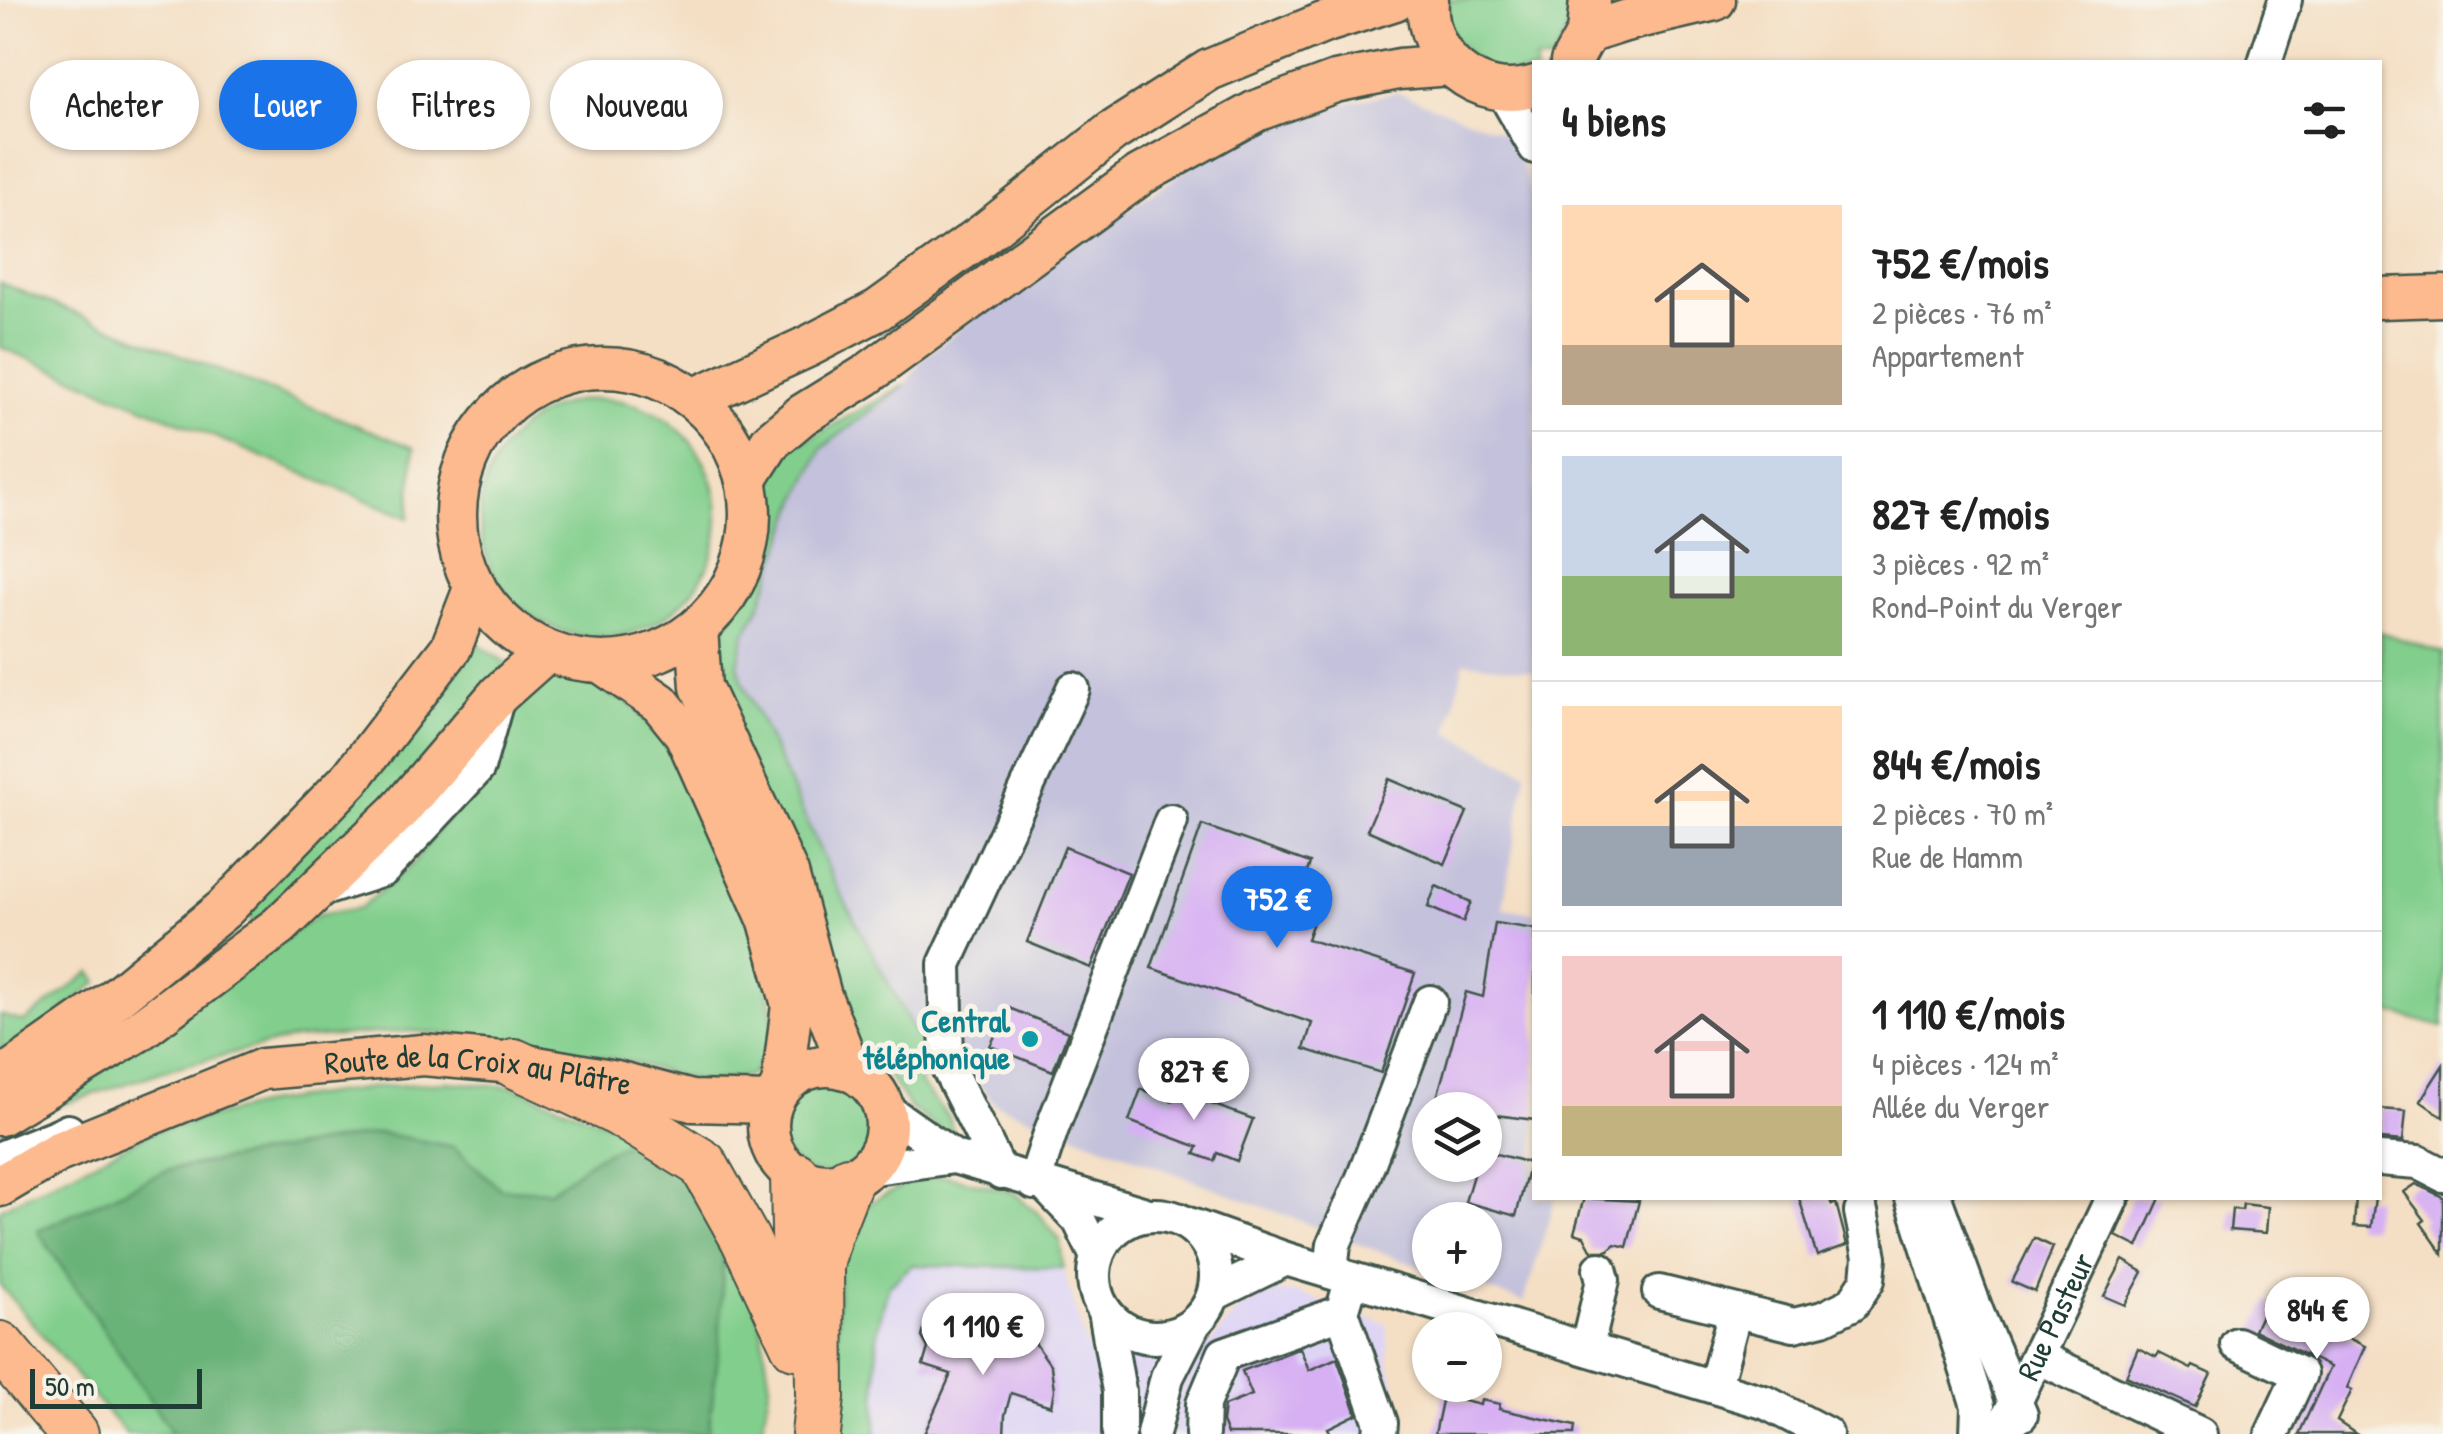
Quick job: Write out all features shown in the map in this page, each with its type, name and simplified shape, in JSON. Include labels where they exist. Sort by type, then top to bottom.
[{"type":"highway","points":[[514,1063],[618,1112],[703,1164],[746,1238],[795,1345]]},
{"type":"highway","points":[[782,1160],[795,1345],[790,1434]]},
{"type":"highway","points":[[816,1434],[820,1397],[820,1266],[826,1235],[858,1175]]},
{"type":"highway","points":[[0,1346],[74,1434]]},
{"type":"main road","points":[[696,398],[878,310],[1112,132],[1209,70],[1243,40],[1320,0]]},
{"type":"main road","points":[[1209,70],[1323,23],[1394,0]]},
{"type":"main road","points":[[1428,0],[1429,27],[1437,48],[1450,65],[1466,78],[1518,88]]},
{"type":"main road","points":[[1583,32],[1715,0]]},
{"type":"main road","points":[[746,480],[772,441],[802,415],[864,376],[1140,175],[1256,111],[1335,82],[1399,69],[1450,65]]},
{"type":"main road","points":[[2382,298],[2443,296]]},
{"type":"main road","points":[[619,368],[664,380],[696,398],[730,440],[746,480],[750,521],[743,562],[725,598],[697,629],[652,654],[602,663],[574,660],[546,652],[513,633],[486,606],[456,536],[456,498],[468,454],[494,415],[530,386],[573,370],[619,368]]},
{"type":"main road","points":[[0,1079],[112,1000],[224,908],[338,791],[451,648],[475,586]]},
{"type":"main road","points":[[697,629],[701,687],[788,874],[821,996],[850,1070]]},
{"type":"main road","points":[[0,1115],[138,1032],[279,926],[398,812],[499,694],[546,652]]},
{"type":"main road","points":[[602,663],[660,702],[685,734],[769,921],[792,1004],[767,1124],[782,1160],[812,1183],[830,1185],[858,1175],[884,1141],[884,1108],[875,1090],[850,1070],[813,1067],[796,1074],[776,1095]]},
{"type":"main road","name":"Route de la Croix au Plâtre","points":[[0,1186],[58,1152],[262,1068],[422,1055],[514,1063],[616,1081],[692,1101],[782,1160]]},
{"type":"main road","name":"Route de la Croix au Plâtre","points":[[692,1101],[776,1095]]},
{"type":"street","points":[[2266,60],[2286,0]]},
{"type":"street","points":[[1518,88],[1532,137]]},
{"type":"street","points":[[1000,1173],[947,1066],[945,964],[1074,689]]},
{"type":"street","points":[[1040,1184],[1051,1131],[1171,821]]},
{"type":"street","points":[[1380,1434],[1381,1423],[1342,1312],[1342,1275],[1334,1244],[1430,1002]]},
{"type":"street","name":"Route de la Croix au Plâtre","points":[[0,1158],[88,1122],[262,1068]]},
{"type":"street","points":[[884,1108],[954,1157],[1000,1173],[1149,1215],[1169,1216],[1286,1259],[1715,1386],[1767,1403],[1826,1434]]},
{"type":"street","points":[[858,1175],[954,1157]]},
{"type":"street","points":[[2382,1159],[2418,1162],[2443,1175]]},
{"type":"street","points":[[1040,1184],[1078,1220],[1097,1257]]},
{"type":"street","points":[[1856,1204],[1872,1215],[1907,1200]]},
{"type":"street","points":[[1913,1200],[1978,1406],[1977,1434]]},
{"type":"street","points":[[1937,1200],[1978,1314],[2017,1401],[2026,1434]]},
{"type":"street","name":"Rue Pasteur","points":[[2000,1434],[2111,1200]]},
{"type":"street","points":[[1659,1292],[1794,1325],[1823,1318],[1852,1304],[1868,1280],[1870,1257],[1856,1204]]},
{"type":"street","points":[[1120,1434],[1119,1392],[1105,1311],[1094,1276],[1097,1257],[1116,1228],[1149,1215]]},
{"type":"street","points":[[1153,1434],[1167,1377],[1214,1294],[1217,1274],[1213,1255],[1188,1224]]},
{"type":"street","points":[[1214,1294],[1286,1259]]},
{"type":"street","points":[[1588,1347],[1603,1280],[1600,1268]]},
{"type":"street","points":[[1105,1311],[1119,1326],[1137,1335],[1157,1338],[1177,1334],[1194,1324]]},
{"type":"street","points":[[1715,1386],[1736,1311]]},
{"type":"street","points":[[1202,1434],[1203,1404],[1224,1354],[1342,1312]]},
{"type":"street","points":[[2237,1344],[2300,1374],[2272,1434]]},
{"type":"street","points":[[2038,1357],[2200,1434]]},
{"type":"shaded area","points":[[1397,92],[1512,137],[1532,195],[1532,671],[1464,662],[1448,733],[1526,772],[1503,908],[1532,913],[1532,1200],[1554,1200],[1524,1302],[1493,1292],[1502,1292],[1502,1202],[1412,1202],[1412,1264],[995,1104],[960,1061],[926,1054],[834,881],[742,680],[738,664],[745,633],[760,606],[797,502],[822,448],[905,385],[921,360],[1008,291],[1235,136],[1305,112]]},
{"type":"shaded area","points":[[912,1264],[1063,1268],[1087,1347],[1211,1343],[1239,1309],[1265,1295],[1297,1293],[1387,1324],[1389,1363],[1406,1434],[876,1434],[877,1332],[888,1287]]},
{"type":"green space","points":[[1449,0],[1576,0],[1578,8],[1553,60],[1532,60],[1532,73],[1490,74],[1458,43],[1448,13]]},
{"type":"green space","points":[[0,283],[414,448],[409,518],[0,347]]},
{"type":"green space","points":[[905,385],[822,448],[797,502],[760,606],[745,633],[738,664],[834,881],[926,1054],[920,1084],[949,1118],[957,1142],[909,1107],[881,1064],[853,1041],[720,695],[715,651],[720,628],[733,614],[757,553],[769,467],[792,443],[810,438]]},
{"type":"green space","points":[[599,399],[645,408],[683,434],[709,472],[718,518],[709,564],[683,602],[645,628],[599,637],[553,628],[515,602],[489,564],[480,518],[489,472],[515,434],[553,408]]},
{"type":"green space","points":[[2382,633],[2443,653],[2443,1027],[2382,1011]]},
{"type":"green space","points":[[478,644],[509,665],[406,782],[256,926],[242,910],[430,704]]},
{"type":"green space","points":[[554,678],[597,685],[613,697],[627,701],[674,746],[761,950],[775,1027],[768,1057],[749,1076],[703,1083],[630,1062],[503,1039],[410,1031],[291,1039],[173,1068],[40,1112],[318,915],[360,908],[412,865],[494,756],[514,702]]},
{"type":"green space","points":[[91,972],[98,982],[0,1058],[0,1015],[24,1022]]},
{"type":"green space","points":[[827,1076],[846,1080],[861,1091],[872,1106],[876,1125],[872,1144],[861,1159],[846,1170],[827,1174],[808,1170],[793,1159],[782,1144],[778,1125],[782,1106],[793,1091],[808,1080]]},
{"type":"green space","points":[[447,1082],[513,1087],[640,1136],[598,1156],[551,1191],[500,1189],[454,1147],[379,1133],[167,1170],[38,1231],[173,1434],[126,1434],[0,1285],[0,1209],[155,1131],[271,1102],[376,1087]]},
{"type":"green space","points":[[380,1133],[454,1147],[500,1189],[550,1191],[598,1156],[640,1136],[692,1170],[725,1226],[719,1347],[708,1434],[173,1434],[38,1231],[167,1170]]},
{"type":"green space","points":[[948,1176],[1013,1192],[1040,1215],[1060,1240],[1063,1268],[912,1265],[888,1287],[877,1332],[876,1434],[834,1434],[839,1260],[852,1226],[871,1202],[915,1180]]},
{"type":"green space","points":[[725,1226],[760,1321],[770,1384],[761,1434],[708,1434],[719,1347]]},
{"type":"building","points":[[1389,779],[1467,812],[1445,864],[1367,830]]},
{"type":"building","points":[[1202,825],[1310,863],[1296,907],[1316,914],[1307,939],[1415,973],[1381,1073],[1304,1049],[1312,1023],[1151,968]]},
{"type":"building","points":[[1065,847],[1129,873],[1091,968],[1027,942]]},
{"type":"building","points":[[1436,886],[1471,902],[1463,922],[1428,907]]},
{"type":"building","points":[[1495,923],[1532,929],[1532,1120],[1502,1116],[1502,1092],[1439,1092],[1466,992],[1483,997]]},
{"type":"building","name":"Central téléphonique","points":[[1009,1008],[1068,1032],[1053,1071],[990,1046]]},
{"type":"building","points":[[2443,1065],[2443,1117],[2420,1101]]},
{"type":"building","points":[[1141,1089],[1173,1101],[1176,1091],[1253,1119],[1237,1161],[1217,1153],[1214,1161],[1195,1154],[1198,1147],[1129,1121]]},
{"type":"building","points":[[2382,1109],[2406,1111],[2403,1141],[2382,1139]]},
{"type":"building","points":[[1502,1156],[1530,1163],[1516,1216],[1502,1212],[1502,1202],[1465,1202],[1471,1182],[1502,1182]]},
{"type":"building","points":[[2416,1184],[2443,1197],[2443,1254],[2404,1192]]},
{"type":"building","points":[[1583,1200],[1639,1201],[1627,1247],[1615,1244],[1607,1251],[1592,1251],[1584,1236],[1574,1233]]},
{"type":"building","points":[[1800,1200],[1836,1203],[1847,1245],[1817,1256]]},
{"type":"building","points":[[2131,1200],[2159,1200],[2138,1247],[2116,1236]]},
{"type":"building","points":[[2356,1200],[2375,1200],[2371,1227],[2354,1226]]},
{"type":"building","points":[[2243,1204],[2268,1207],[2266,1233],[2230,1230],[2232,1209],[2242,1210]]},
{"type":"building","points":[[2034,1238],[2053,1247],[2035,1292],[2012,1282]]},
{"type":"building","points":[[2123,1260],[2143,1272],[2125,1305],[2104,1296]]},
{"type":"building","points":[[2268,1301],[2310,1320],[2314,1314],[2336,1324],[2333,1331],[2365,1346],[2347,1388],[2352,1390],[2337,1421],[2356,1434],[2299,1434],[2330,1367],[2254,1330]]},
{"type":"building","points":[[927,1319],[1002,1343],[1002,1327],[1033,1340],[1051,1366],[1051,1406],[1011,1393],[1004,1434],[924,1434],[951,1374],[923,1365],[928,1348],[922,1337]]},
{"type":"building","points":[[1300,1348],[1309,1370],[1337,1358],[1357,1414],[1328,1428],[1331,1434],[1227,1434],[1222,1422],[1224,1406],[1252,1395],[1242,1371]]},
{"type":"building","points":[[2138,1348],[2211,1374],[2195,1407],[2126,1376]]},
{"type":"building","points":[[1442,1402],[1480,1405],[1490,1402],[1500,1404],[1499,1409],[1575,1426],[1574,1434],[1435,1434]]},
{"type":"place","name":"Central téléphonique","points":[[1030,1039]]}]
